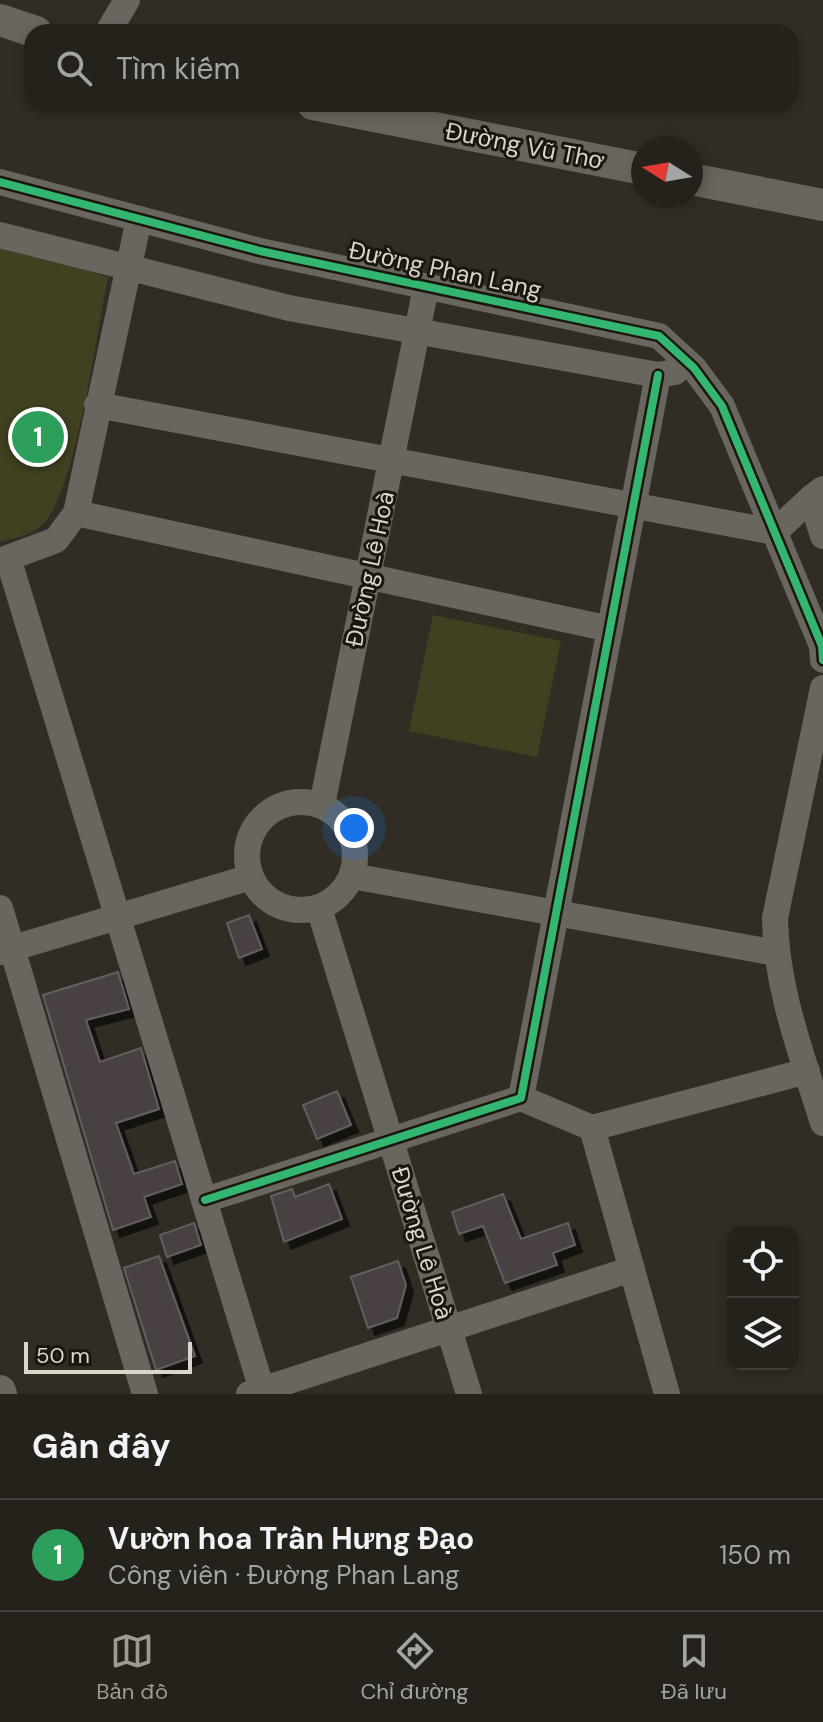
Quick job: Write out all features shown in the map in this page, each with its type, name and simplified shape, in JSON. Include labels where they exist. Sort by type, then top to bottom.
[{"type":"main road","points":[[0,20],[24,28]]},
{"type":"main road","name":"Đường Vũ Thơ","points":[[354,112],[631,167]]},
{"type":"main road","points":[[703,181],[823,205]]},
{"type":"street","points":[[113,24],[127,0]]},
{"type":"street","name":"Đường Phan Lang","points":[[0,182],[260,251],[659,336],[694,368],[722,406],[822,646],[823,660]]},
{"type":"street","points":[[139,219],[76,513],[56,540],[4,559],[120,916],[205,1200],[255,1392],[632,1269]]},
{"type":"street","points":[[0,235],[289,308],[658,375],[694,368]]},
{"type":"street","name":"Đường Lê Hoà","points":[[322,805],[426,287]]},
{"type":"street","points":[[521,1098],[658,375]]},
{"type":"street","points":[[97,405],[775,532],[817,494]]},
{"type":"street","points":[[817,494],[823,536]]},
{"type":"street","points":[[76,513],[610,629]]},
{"type":"street","points":[[823,688],[775,918],[776,953],[823,1123]]},
{"type":"street","points":[[304,801],[322,805],[347,827],[355,859],[352,876],[344,890],[319,908],[303,911],[271,902],[251,877],[246,860],[248,841],[256,825],[269,812],[285,804],[304,801]]},
{"type":"street","points":[[352,876],[776,953]]},
{"type":"street","points":[[6,950],[251,877]]},
{"type":"street","points":[[0,908],[6,950],[145,1394]]},
{"type":"street","name":"Đường Lê Hoà","points":[[319,908],[469,1394]]},
{"type":"street","points":[[205,1200],[521,1098],[592,1128],[807,1071]]},
{"type":"street","points":[[592,1128],[667,1394]]},
{"type":"shaded area","points":[[0,242],[108,277],[77,439],[58,499],[48,518],[38,528],[0,542]]},
{"type":"shaded area","points":[[433,615],[561,641],[537,757],[409,731]]},
{"type":"building","points":[[249,915],[262,949],[239,958],[227,923]]},
{"type":"building","points":[[118,972],[129,1009],[86,1020],[100,1062],[141,1048],[159,1109],[116,1123],[134,1174],[175,1161],[182,1184],[144,1197],[151,1217],[113,1230],[43,995]]},
{"type":"building","points":[[337,1091],[351,1125],[317,1139],[303,1105]]},
{"type":"building","points":[[329,1184],[342,1219],[284,1242],[271,1196],[292,1189],[295,1197]]},
{"type":"building","points":[[503,1194],[521,1239],[568,1223],[575,1245],[553,1253],[557,1265],[505,1283],[483,1226],[459,1234],[452,1212]]},
{"type":"building","points":[[194,1223],[201,1245],[167,1257],[160,1235]]},
{"type":"building","points":[[159,1256],[195,1356],[156,1370],[124,1268]]},
{"type":"building","points":[[398,1261],[406,1285],[397,1318],[368,1328],[351,1277]]},
{"type":"cycle path","points":[[0,182],[260,251],[659,336],[694,368],[722,406],[822,646],[823,660]]},
{"type":"cycle path","points":[[205,1200],[521,1098],[658,375]]},
{"type":"place","name":"Vườn hoa Trần Hưng Đạo","points":[[38,437]]}]
